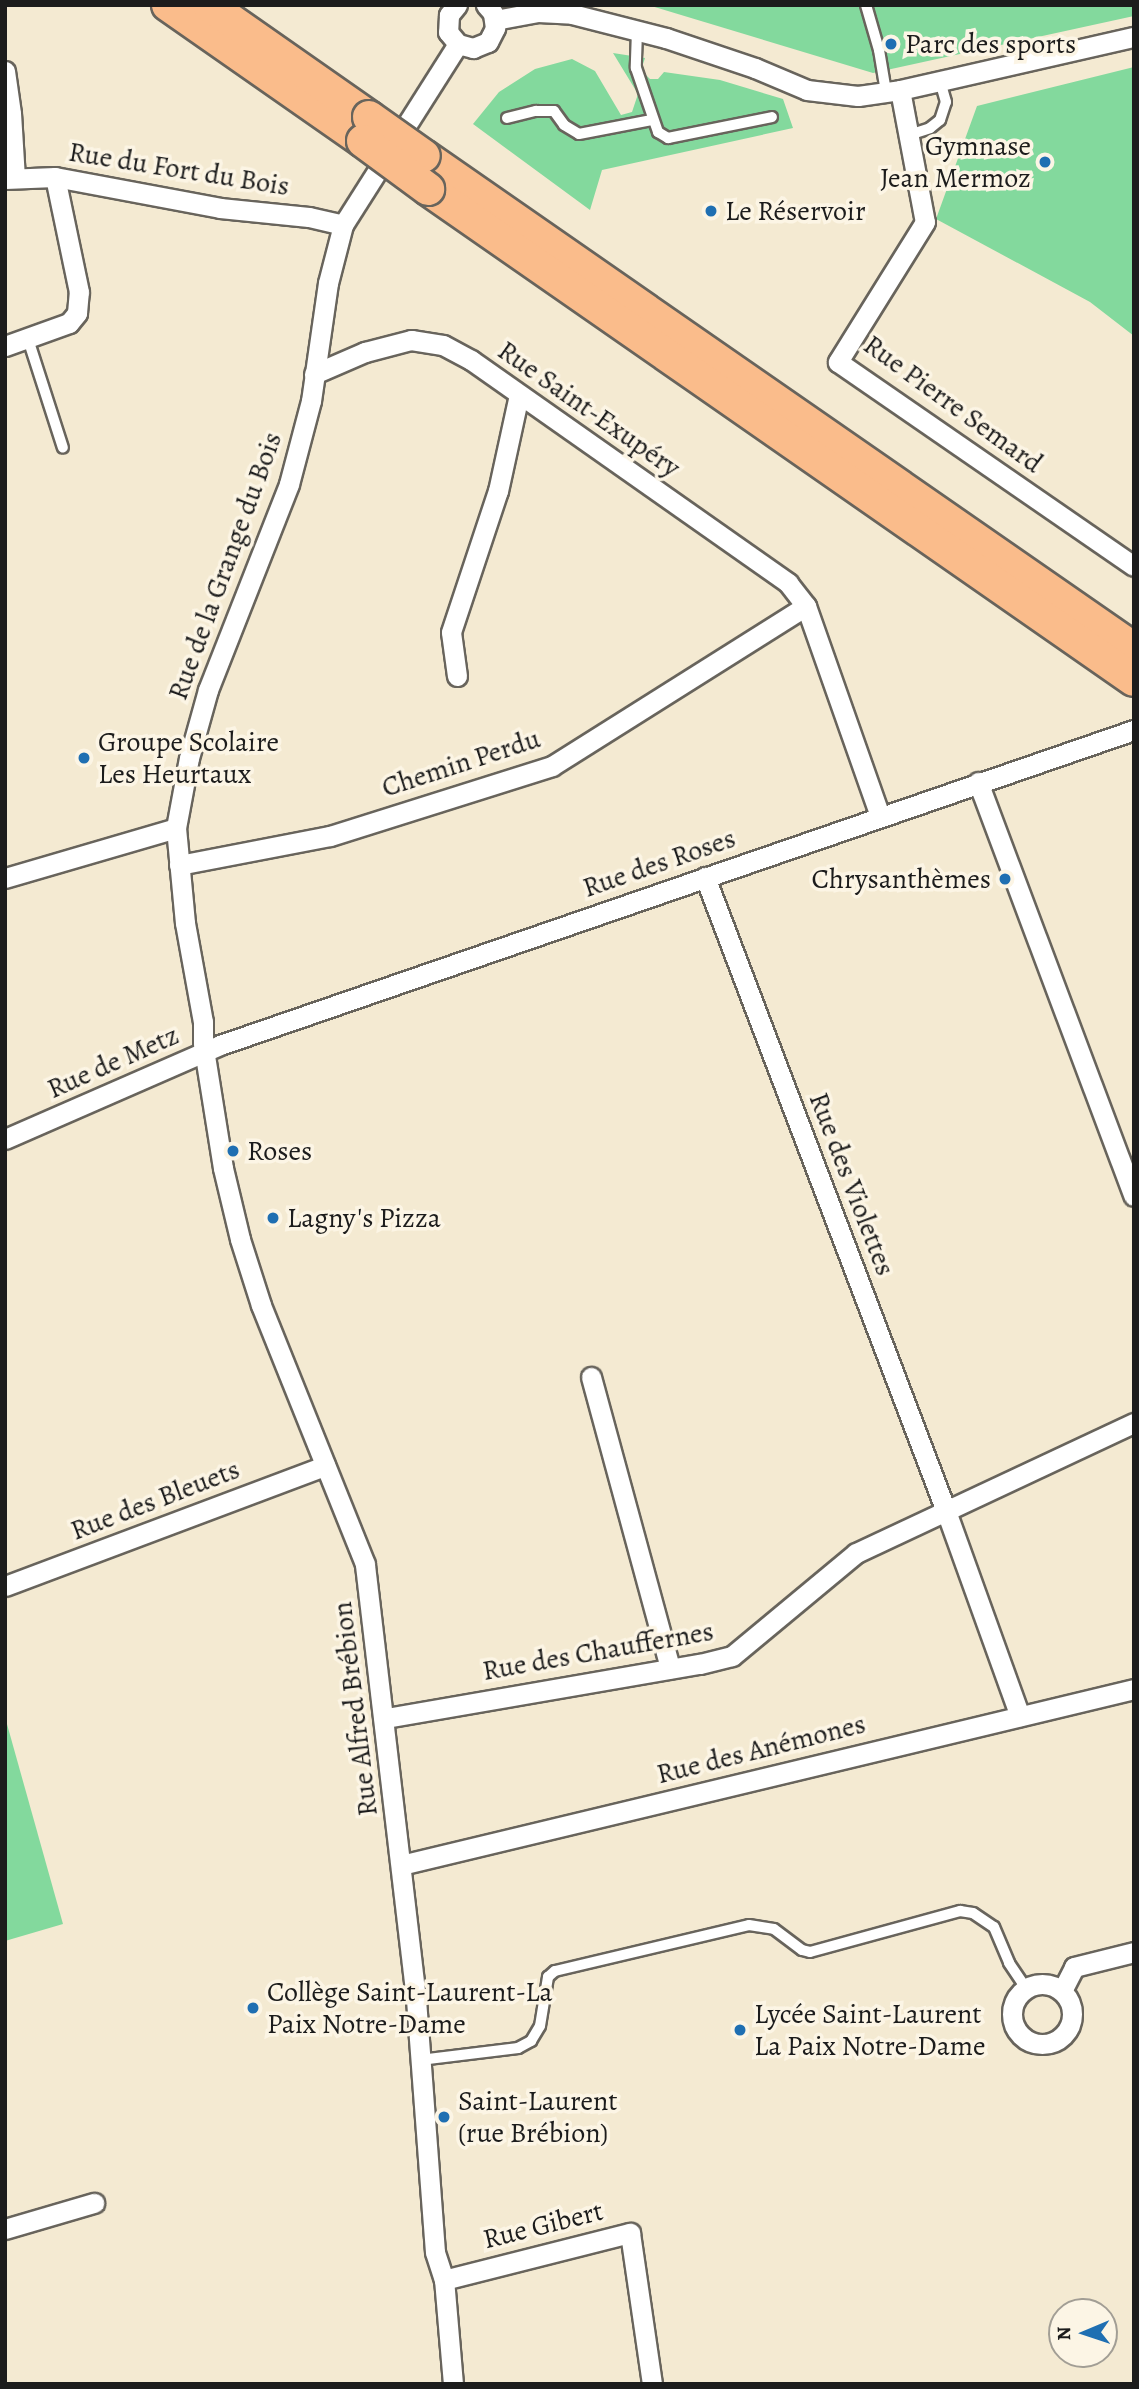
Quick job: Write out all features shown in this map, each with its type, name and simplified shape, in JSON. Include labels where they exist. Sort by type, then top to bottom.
[{"type":"highway","points":[[168,5],[366,129],[424,156],[1134,649]]},
{"type":"highway","points":[[209,5],[366,129],[428,189],[1134,680]]},
{"type":"street","points":[[457,5],[447,23],[452,39],[458,44],[473,48],[488,42],[493,36],[490,13],[538,12],[572,15],[637,31],[755,68],[807,90],[858,96],[940,81],[1134,37]]},
{"type":"street","name":"Rue de la Grange du Bois","points":[[205,1052],[176,828],[189,758],[208,690],[289,484],[314,373],[328,284],[343,225],[458,44]]},
{"type":"street","points":[[5,71],[12,113],[10,179]]},
{"type":"street","name":"Rue Pierre Semard","points":[[893,91],[909,135],[925,222],[838,362],[1134,566]]},
{"type":"street","points":[[5,346],[69,323],[77,313],[79,292],[55,177]]},
{"type":"street","name":"Rue du Fort du Bois","points":[[10,179],[55,177],[220,208],[309,217],[343,225]]},
{"type":"street","name":"Rue Saint-Exupéry","points":[[314,373],[365,352],[411,340],[443,345],[471,360],[757,560],[788,583],[806,606]]},
{"type":"street","points":[[457,676],[451,632],[498,491],[519,395]]},
{"type":"street","points":[[806,606],[880,816]]},
{"type":"street","name":"Chemin Perdu","points":[[179,865],[330,835],[552,766],[806,606]]},
{"type":"street","name":"Rue des Roses","points":[[205,1052],[1134,730]]},
{"type":"street","points":[[978,782],[1134,1196]]},
{"type":"street","points":[[5,878],[176,828]]},
{"type":"street","name":"Rue des Violettes","points":[[705,877],[946,1511],[1020,1716]]},
{"type":"street","name":"Rue de Metz","points":[[5,1139],[205,1052]]},
{"type":"street","name":"Rue Alfred Brébion","points":[[205,1052],[223,1168],[240,1239],[261,1305],[365,1564],[386,1718],[420,2060],[435,2252],[443,2280],[453,2384]]},
{"type":"street","points":[[591,1377],[670,1668]]},
{"type":"street","name":"Rue des Chauffernes","points":[[386,1718],[732,1656],[856,1553],[1134,1423]]},
{"type":"street","name":"Rue des Bleuets","points":[[5,1586],[325,1466]]},
{"type":"street","name":"Rue des Anémones","points":[[401,1865],[1134,1689]]},
{"type":"street","points":[[1062,1991],[1074,1967],[1134,1952]]},
{"type":"street","points":[[1045,1984],[1062,1991],[1072,2009],[1072,2020],[1061,2037],[1041,2044],[1022,2037],[1013,2021],[1014,2002],[1027,1988],[1045,1984]]},
{"type":"street","points":[[5,2229],[94,2203]]},
{"type":"street","name":"Rue Gibert","points":[[443,2280],[630,2232],[652,2384]]},
{"type":"lane","points":[[866,5],[893,91]]},
{"type":"lane","points":[[637,31],[636,68],[658,132],[668,138],[772,117]]},
{"type":"lane","points":[[909,135],[930,128],[940,120],[946,102],[940,81]]},
{"type":"lane","points":[[508,118],[536,111],[554,111],[564,125],[579,134],[652,120]]},
{"type":"lane","points":[[28,339],[63,448]]},
{"type":"lane","points":[[420,2060],[518,2049],[531,2041],[540,2026],[548,1977],[555,1971],[749,1925],[774,1929],[802,1950],[810,1952],[960,1911],[973,1913],[994,1927],[1009,1963],[1027,1988]]},
{"type":"green space","name":"Parc des sports","points":[[648,5],[1134,5],[1134,16],[873,73]]},
{"type":"green space","points":[[613,53],[645,58],[641,70],[650,79],[658,79],[664,72],[720,80],[783,99],[793,128],[602,170],[590,210],[473,124],[499,92],[535,69],[572,59],[595,71],[621,115],[632,112],[638,94]]},
{"type":"green space","name":"Gymnase Jean Mermoz","points":[[1134,67],[1134,336],[1090,302],[936,219],[977,106]]},
{"type":"green space","points":[[5,1717],[63,1924],[5,1941]]},
{"type":"place","name":"Parc des sports","points":[[891,44]]},
{"type":"place","name":"Gymnase Jean Mermoz","points":[[1045,162]]},
{"type":"place","name":"Le Réservoir","points":[[711,211]]},
{"type":"place","name":"Groupe Scolaire Les Heurtaux","points":[[84,758]]},
{"type":"place","name":"Chrysanthèmes","points":[[1005,879]]},
{"type":"place","name":"Roses","points":[[233,1151]]},
{"type":"place","name":"Lagny's Pizza","points":[[273,1218]]},
{"type":"place","name":"Collège Saint-Laurent-La Paix Notre-Dame","points":[[253,2008]]},
{"type":"place","name":"Lycée Saint-Laurent La Paix Notre-Dame","points":[[740,2030]]},
{"type":"place","name":"Saint-Laurent (rue Brébion)","points":[[444,2117]]}]
